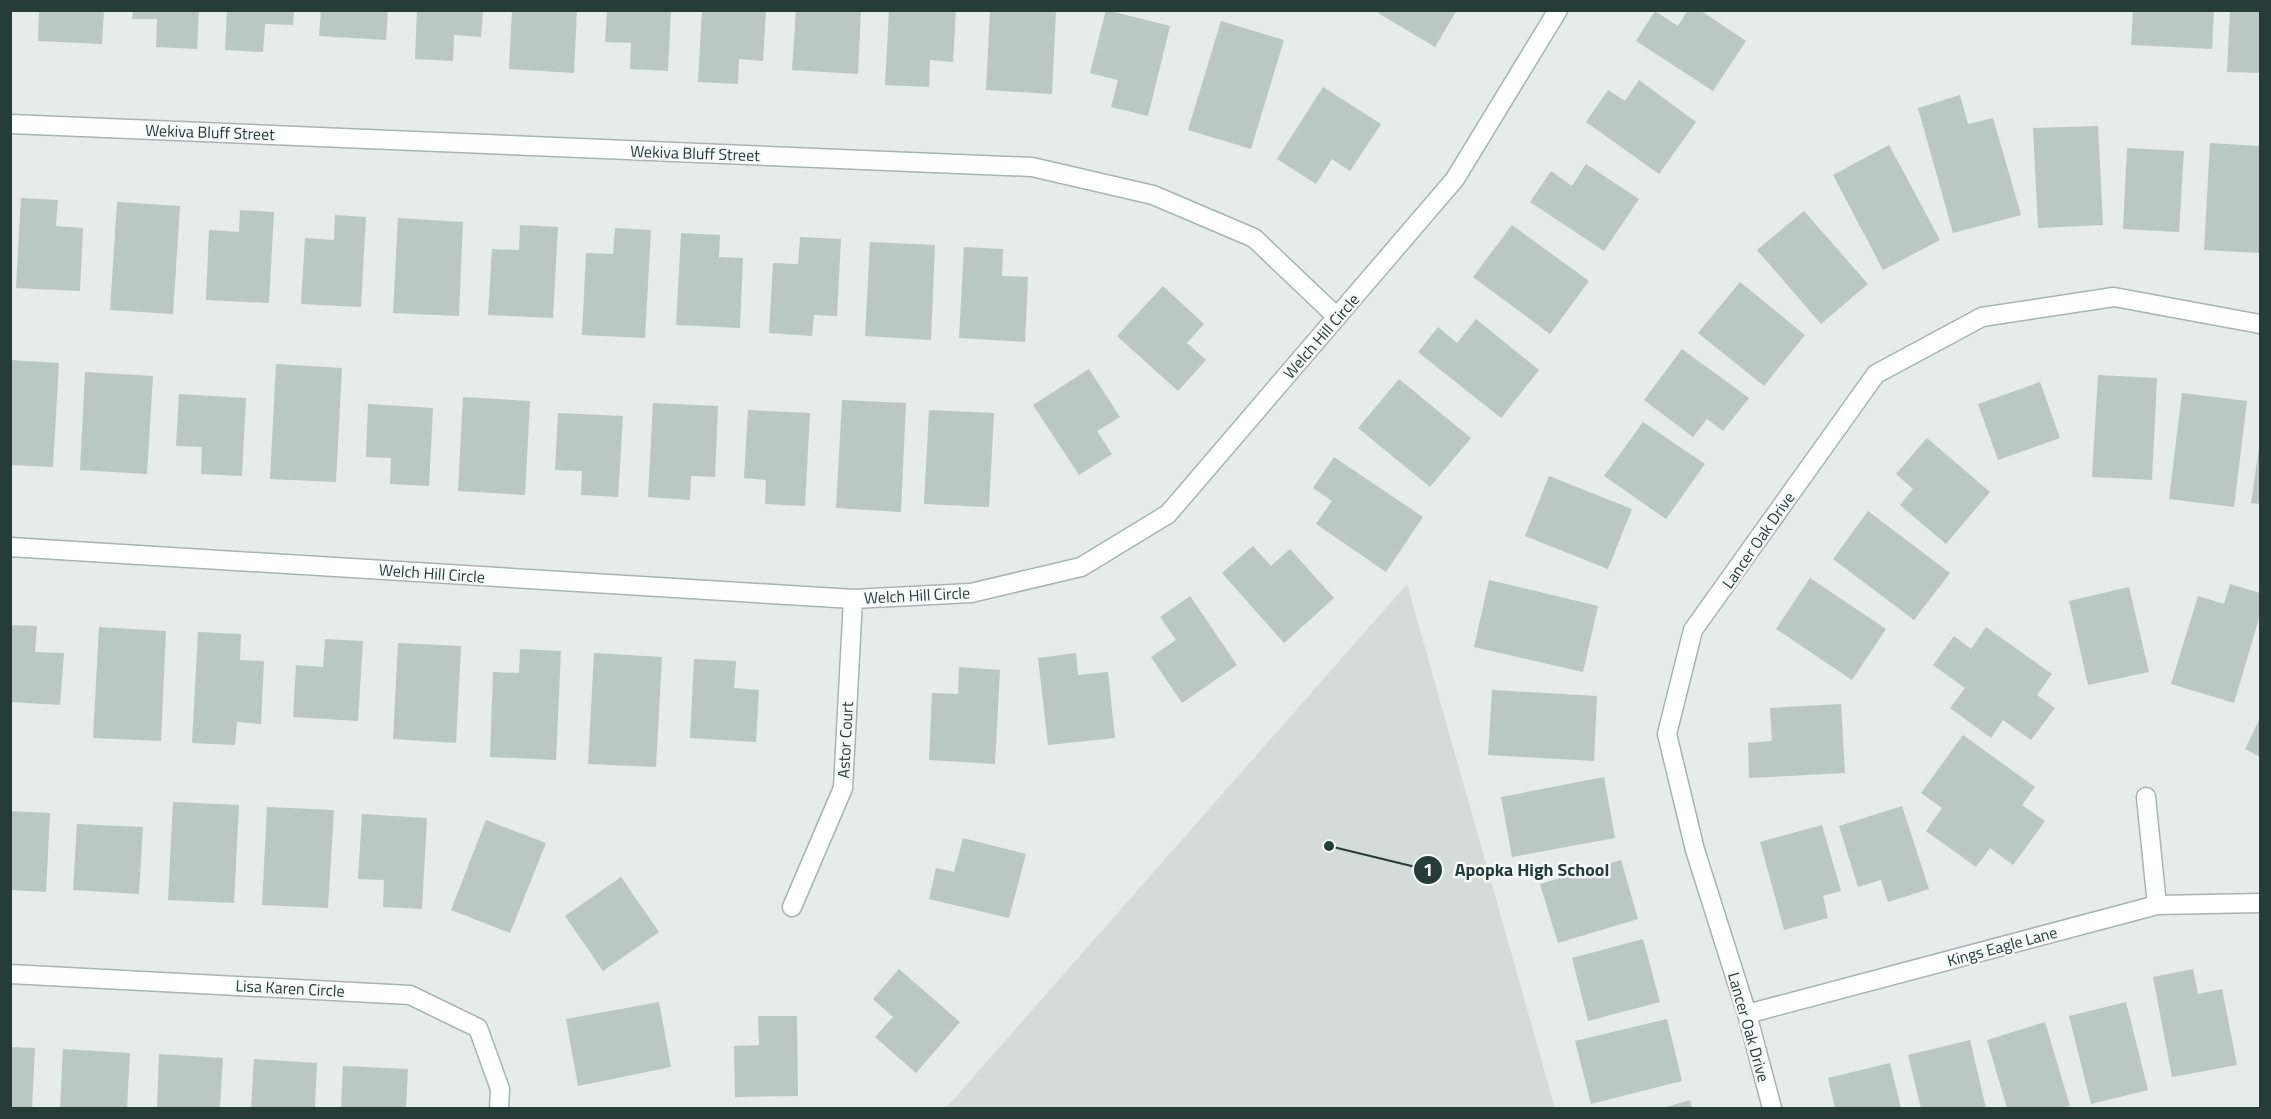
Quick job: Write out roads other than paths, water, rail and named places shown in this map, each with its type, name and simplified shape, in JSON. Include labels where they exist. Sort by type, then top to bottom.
[{"type":"street","name":"Welch Hill Circle","points":[[10,547],[853,599],[971,594],[1081,567],[1168,514],[1337,317],[1455,179],[1558,10]]},
{"type":"street","name":"Wekiva Bluff Street","points":[[10,124],[1032,166],[1154,195],[1254,238],[1337,317]]},
{"type":"street","name":"Lancer Oak Drive","points":[[1772,1108],[1747,1014],[1695,850],[1667,734],[1693,630],[1876,374],[1982,317],[2114,297],[2260,324]]},
{"type":"street","name":"Astor Court","points":[[792,908],[843,788],[853,599]]},
{"type":"street","points":[[2146,797],[2157,905]]},
{"type":"street","name":"Kings Eagle Lane","points":[[1747,1014],[2157,905],[2260,903]]},
{"type":"street","name":"Lisa Karen Circle","points":[[10,974],[410,995],[478,1028],[500,1089],[499,1108]]},
{"type":"place","name":"Apopka High School","points":[[1329,846]]}]
